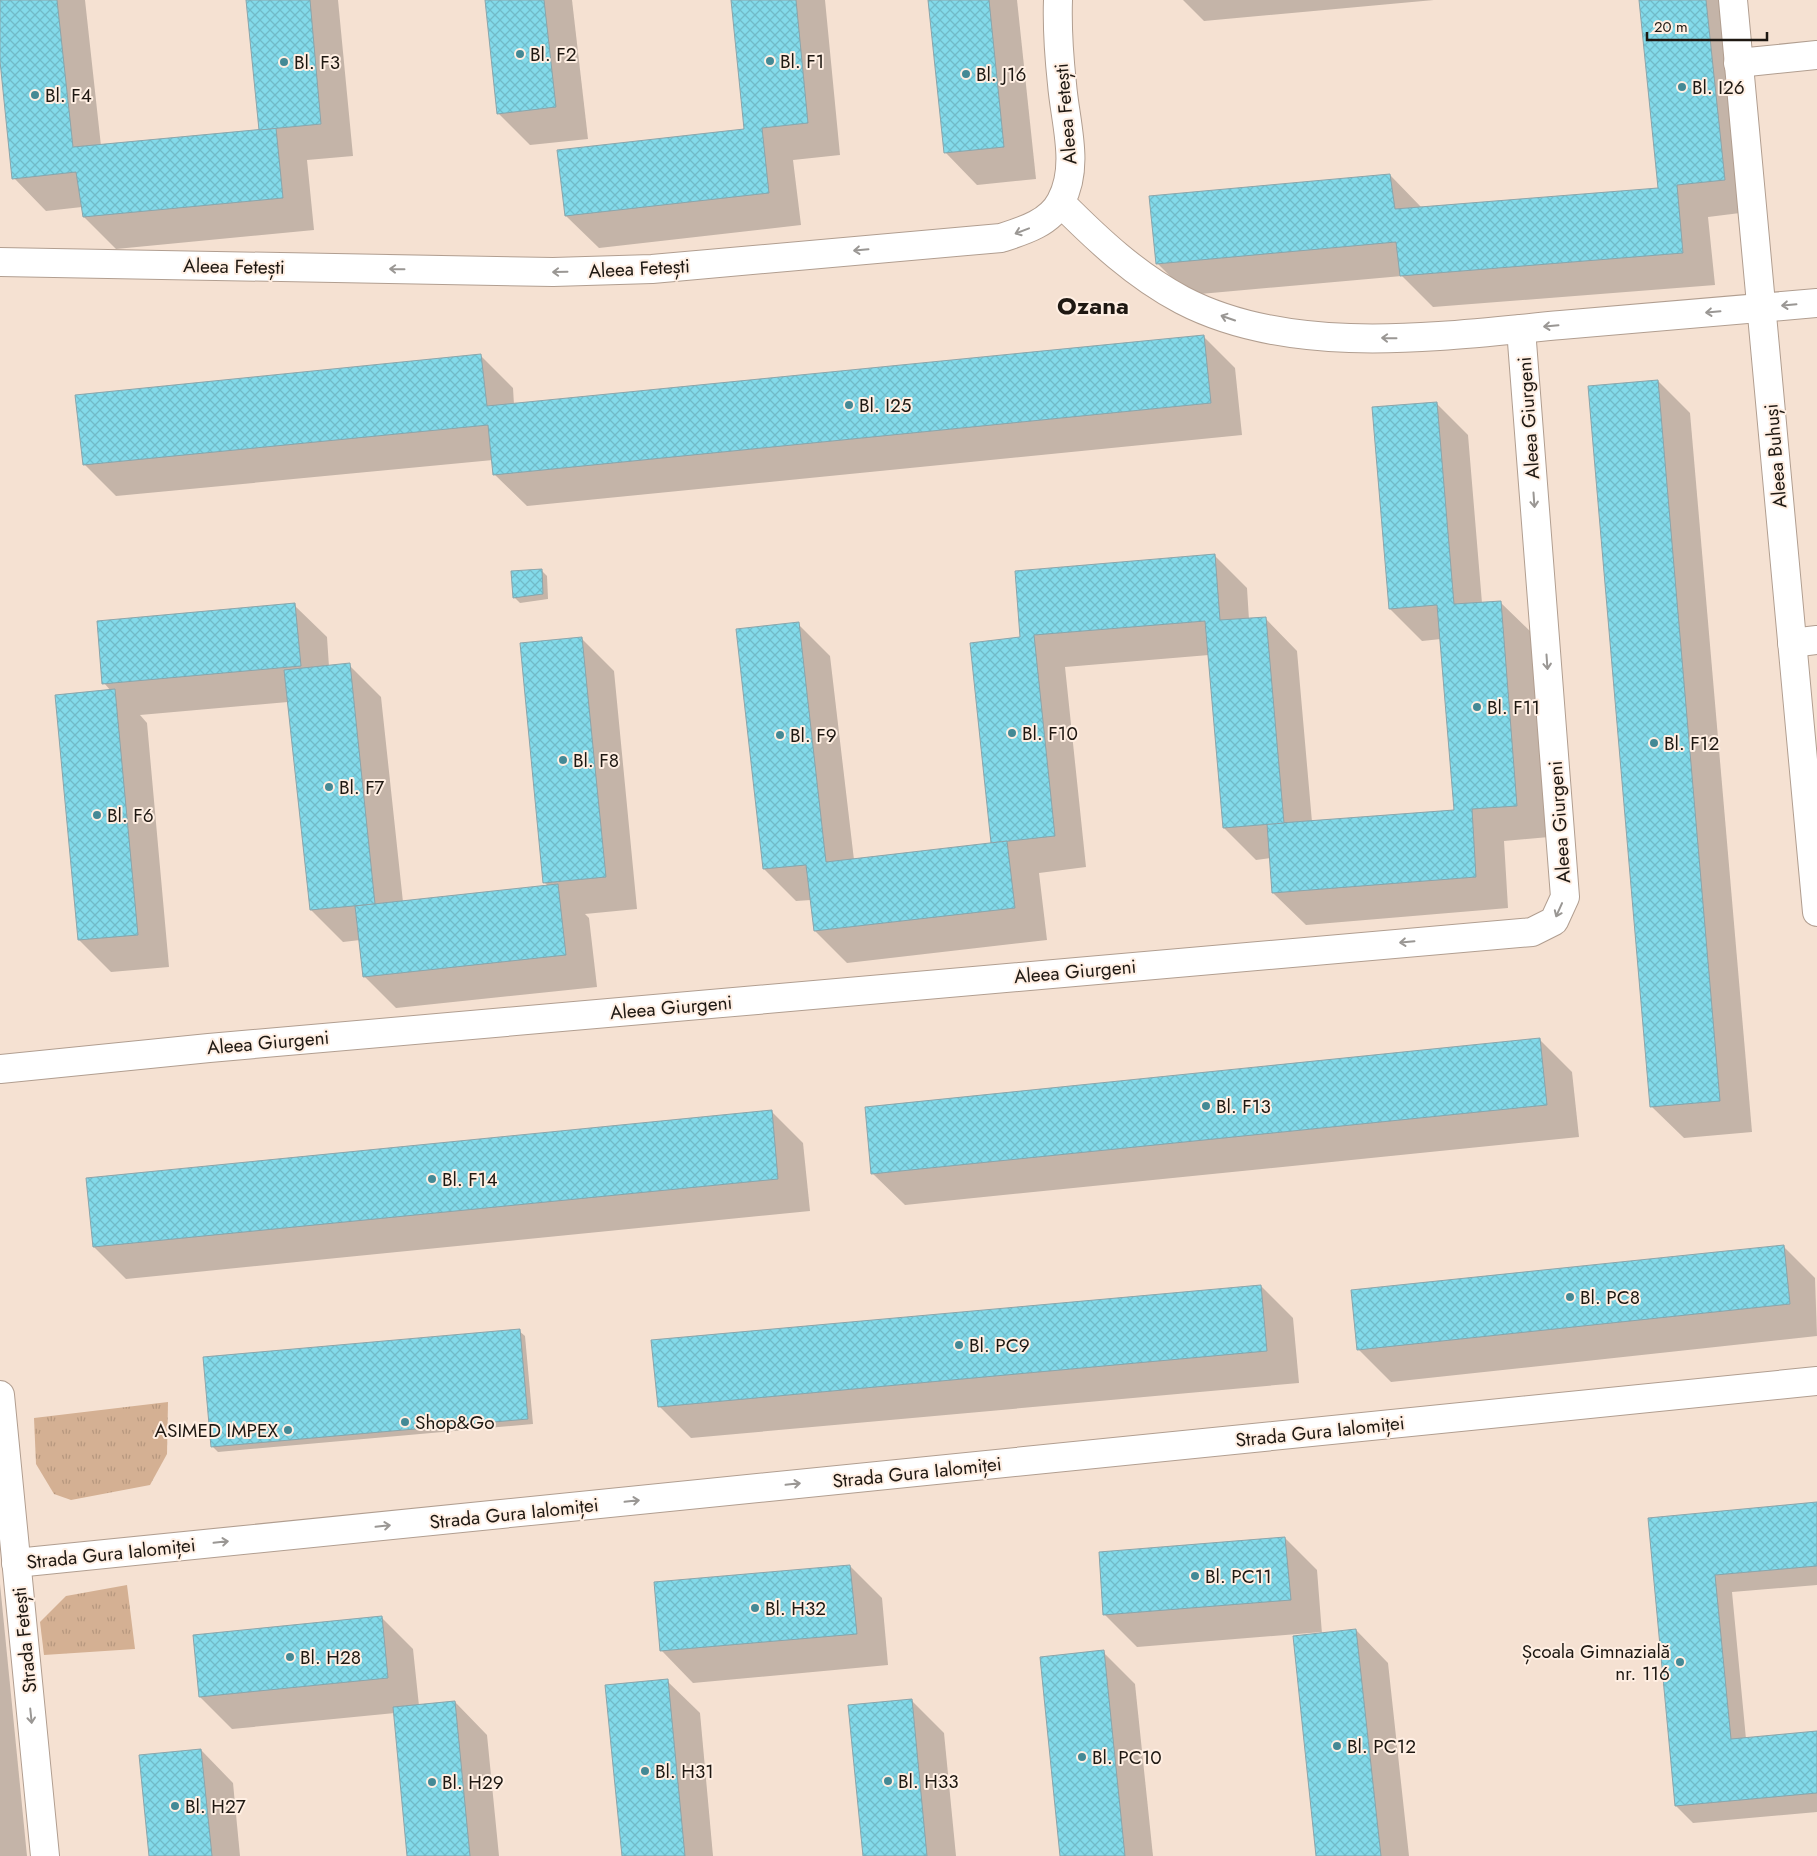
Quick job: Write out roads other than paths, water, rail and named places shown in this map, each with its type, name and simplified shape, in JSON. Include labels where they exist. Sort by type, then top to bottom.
[{"type":"street","name":"Aleea Fetești","points":[[0,262],[553,272],[652,269],[1001,238],[1024,231],[1045,220],[1061,203],[1068,182],[1071,163],[1062,85],[1058,0]]},
{"type":"street","name":"Aleea Buhuși","points":[[1733,0],[1761,307],[1804,641],[1817,912]]},
{"type":"street","points":[[1738,63],[1817,54]]},
{"type":"street","name":"Aleea Giurgeni","points":[[1061,203],[1102,243],[1139,274],[1184,300],[1232,320],[1276,330],[1334,337],[1415,339],[1817,303]]},
{"type":"street","name":"Aleea Giurgeni","points":[[0,1069],[653,1008],[1532,932],[1554,921],[1565,898],[1521,329]]},
{"type":"street","name":"Strada Gura Ialomiței","points":[[16,1563],[1817,1381]]},
{"type":"street","name":"Strada Fetești","points":[[0,1395],[45,1856]]},
{"type":"place","name":"Bl. F2","points":[[520,54]]},
{"type":"place","name":"Bl. F1","points":[[770,61]]},
{"type":"place","name":"Bl. F3","points":[[284,62]]},
{"type":"place","name":"Bl. J16","points":[[966,74]]},
{"type":"place","name":"Bl. I26","points":[[1682,87]]},
{"type":"place","name":"Bl. F4","points":[[35,95]]},
{"type":"place","name":"Bl. I25","points":[[849,405]]},
{"type":"place","name":"Bl. F11","points":[[1477,707]]},
{"type":"place","name":"Bl. F10","points":[[1012,733]]},
{"type":"place","name":"Bl. F9","points":[[780,735]]},
{"type":"place","name":"Bl. F12","points":[[1654,743]]},
{"type":"place","name":"Bl. F8","points":[[563,760]]},
{"type":"place","name":"Bl. F7","points":[[329,787]]},
{"type":"place","name":"Bl. F6","points":[[97,815]]},
{"type":"place","name":"Bl. F13","points":[[1206,1106]]},
{"type":"place","name":"Bl. F14","points":[[432,1179]]},
{"type":"place","name":"Bl. PC8","points":[[1570,1297]]},
{"type":"place","name":"Bl. PC9","points":[[959,1345]]},
{"type":"place","name":"Shop&Go","points":[[405,1422]]},
{"type":"place","name":"ASIMED IMPEX","points":[[288,1430]]},
{"type":"place","name":"Bl. PC11","points":[[1195,1576]]},
{"type":"place","name":"Bl. H32","points":[[755,1608]]},
{"type":"place","name":"Bl. H28","points":[[290,1657]]},
{"type":"place","name":"Școala Gimnazială nr. 116","points":[[1680,1662]]},
{"type":"place","name":"Bl. PC12","points":[[1337,1746]]},
{"type":"place","name":"Bl. PC10","points":[[1082,1757]]},
{"type":"place","name":"Bl. H31","points":[[645,1771]]},
{"type":"place","name":"Bl. H33","points":[[888,1781]]},
{"type":"place","name":"Bl. H29","points":[[432,1782]]},
{"type":"place","name":"Bl. H27","points":[[175,1806]]},
{"type":"district","name":"Ozana","points":[[1093,306]]}]
